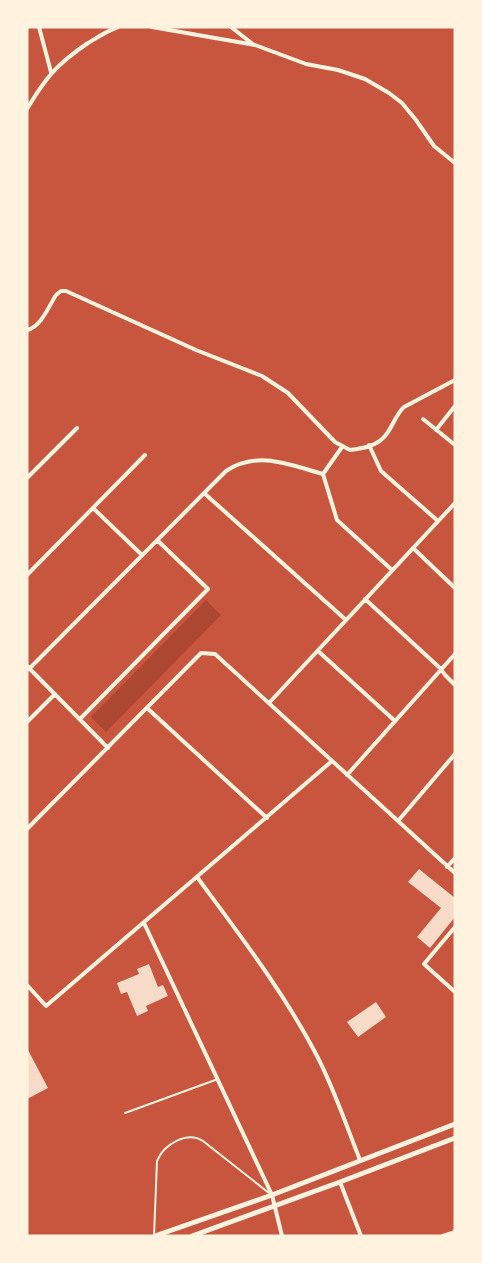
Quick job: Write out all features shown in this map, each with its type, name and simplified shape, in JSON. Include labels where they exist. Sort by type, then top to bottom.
[{"type":"street","points":[[39,27],[51,73]]},
{"type":"street","points":[[27,109],[39,88],[59,64],[106,32],[118,27]]},
{"type":"street","points":[[152,27],[255,45],[306,64],[352,74],[378,86],[402,103],[434,146],[455,163]]},
{"type":"street","points":[[231,27],[255,45]]},
{"type":"street","points":[[27,330],[36,325],[56,295],[61,291],[66,291],[272,382],[288,393],[331,440],[352,450],[382,439],[404,407],[455,380]]},
{"type":"street","points":[[436,429],[455,406]]},
{"type":"street","points":[[423,419],[455,446]]},
{"type":"street","points":[[27,478],[77,428]]},
{"type":"street","points":[[369,445],[381,471],[438,521]]},
{"type":"street","points":[[323,474],[342,447]]},
{"type":"street","points":[[27,575],[145,455]]},
{"type":"street","points":[[108,748],[28,668],[226,471],[236,464],[248,460],[264,460],[323,474]]},
{"type":"street","points":[[323,474],[337,520],[392,570]]},
{"type":"street","points":[[204,493],[346,620]]},
{"type":"street","points":[[269,703],[455,502]]},
{"type":"street","points":[[93,508],[142,555]]},
{"type":"street","points":[[80,719],[208,589],[157,540]]},
{"type":"street","points":[[412,548],[455,588]]},
{"type":"street","points":[[365,599],[441,669],[455,685]]},
{"type":"street","points":[[318,651],[395,721]]},
{"type":"street","points":[[27,830],[201,653],[215,654],[455,873]]},
{"type":"street","points":[[347,775],[455,654]]},
{"type":"street","points":[[27,722],[55,694]]},
{"type":"street","points":[[147,708],[267,818]]},
{"type":"street","points":[[398,821],[455,754]]},
{"type":"street","points":[[27,985],[46,1006],[332,761]]},
{"type":"street","points":[[447,867],[455,858]]},
{"type":"street","points":[[197,877],[266,972],[302,1030],[327,1078],[360,1161]]},
{"type":"street","points":[[144,923],[272,1195],[282,1236]]},
{"type":"street","points":[[455,927],[424,964],[455,992]]},
{"type":"street","points":[[154,1236],[272,1195],[455,1124]]},
{"type":"street","points":[[192,1236],[455,1137]]},
{"type":"street","points":[[340,1182],[361,1236]]},
{"type":"street","points":[[443,1236],[455,1232]]},
{"type":"lane","points":[[125,1113],[218,1079]]},
{"type":"lane","points":[[154,1236],[157,1161],[164,1149],[186,1137],[195,1137],[203,1141],[272,1195]]},
{"type":"shaded area","points":[[206,600],[221,615],[106,732],[91,717]]},
{"type":"building","points":[[419,869],[455,898],[455,917],[430,948],[417,937],[441,908],[408,882]]},
{"type":"building","points":[[149,964],[158,987],[163,985],[168,996],[146,1006],[148,1011],[137,1016],[127,992],[121,994],[117,983],[139,974],[137,969]]},
{"type":"building","points":[[376,1002],[386,1017],[358,1037],[347,1022]]},
{"type":"building","points":[[27,1048],[48,1088],[27,1099]]}]
